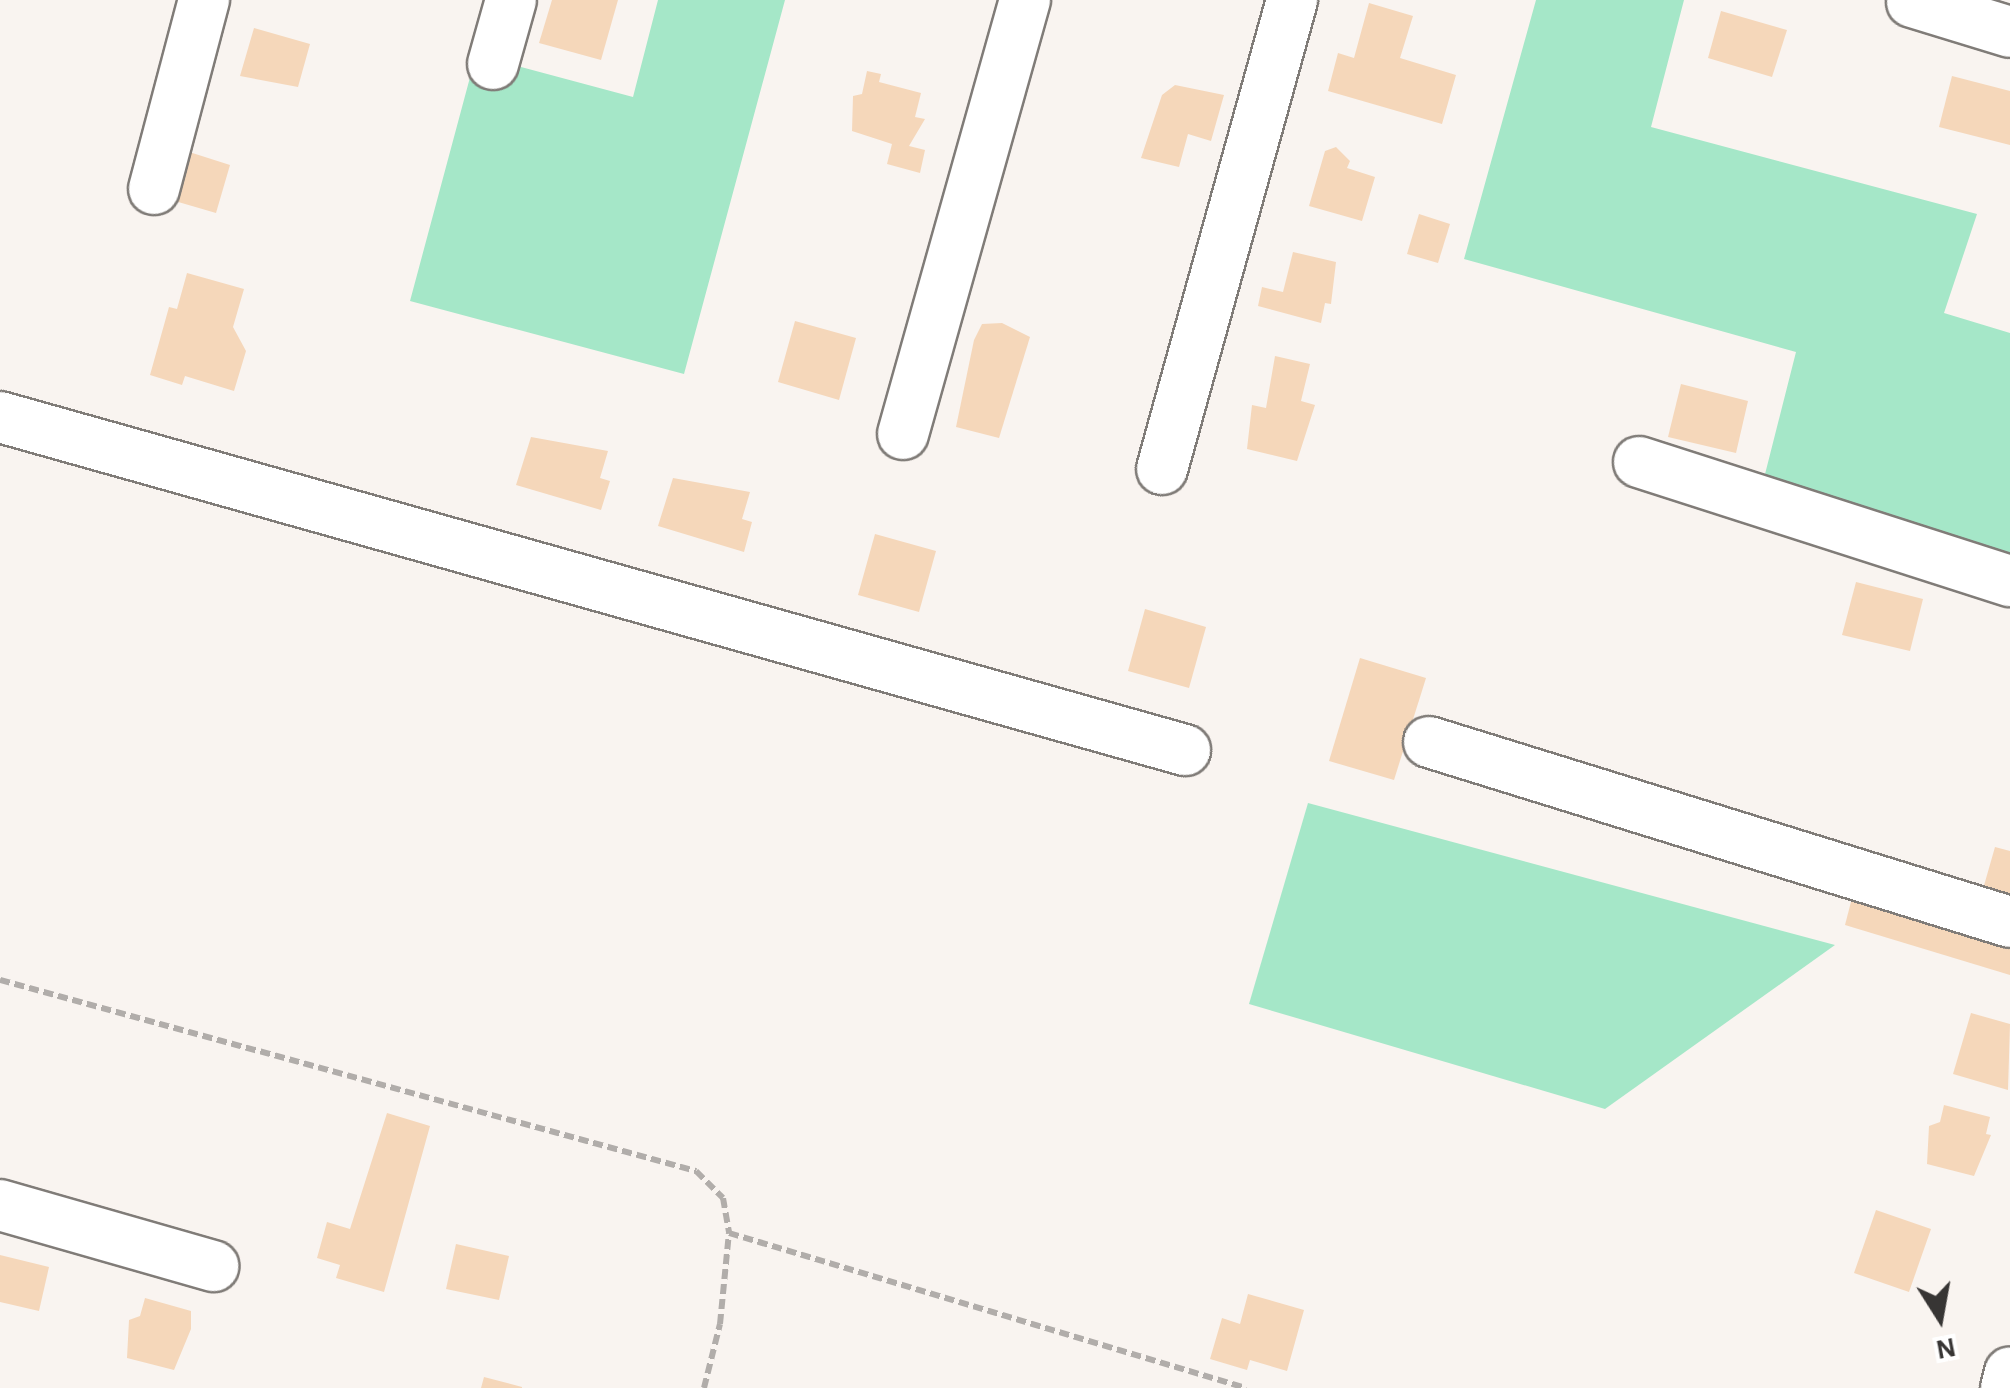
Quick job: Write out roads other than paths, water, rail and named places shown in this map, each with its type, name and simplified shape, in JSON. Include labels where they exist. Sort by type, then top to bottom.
[{"type":"street","points":[[154,190],[204,0]]},
{"type":"street","points":[[493,64],[511,0]]},
{"type":"street","points":[[902,434],[1024,0]]},
{"type":"street","points":[[1162,469],[1292,0]]},
{"type":"street","points":[[1912,2],[2010,32]]},
{"type":"street","points":[[0,418],[1185,750]]},
{"type":"street","points":[[1639,462],[2010,581]]},
{"type":"street","points":[[1429,742],[2010,922]]},
{"type":"street","points":[[0,1205],[214,1266]]},
{"type":"street","points":[[2006,1388],[2010,1372]]}]
